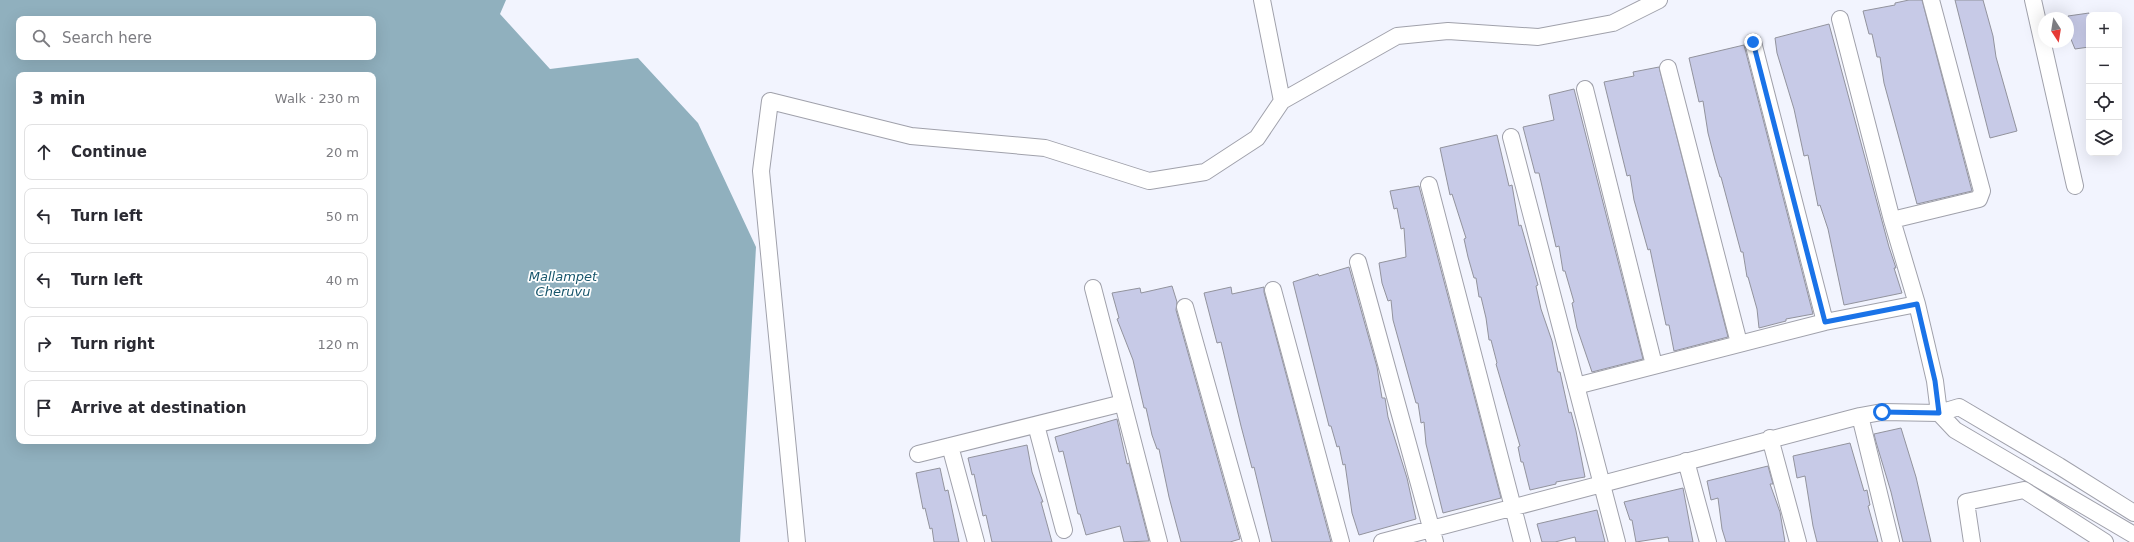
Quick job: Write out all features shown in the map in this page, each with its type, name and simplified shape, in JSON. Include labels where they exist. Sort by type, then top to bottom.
[{"type":"street","points":[[1262,0],[1282,101]]},
{"type":"street","points":[[797,542],[761,171],[770,101],[911,136],[1045,148],[1148,180],[1205,172],[1257,138],[1282,101],[1397,36],[1448,31],[1538,37],[1613,23],[1659,0]]},
{"type":"street","points":[[1892,220],[1979,199],[1982,195],[1931,0]]},
{"type":"street","points":[[2033,0],[2075,186]]},
{"type":"street","points":[[1840,19],[1892,220],[1917,304],[1935,381],[1939,413],[1955,430],[2134,535]]},
{"type":"street","points":[[1753,42],[1825,322]]},
{"type":"street","points":[[1668,68],[1739,343]]},
{"type":"street","points":[[1585,88],[1654,366]]},
{"type":"street","points":[[1511,137],[1617,542]]},
{"type":"street","points":[[1429,185],[1522,542]]},
{"type":"street","points":[[1358,262],[1433,535]]},
{"type":"street","points":[[1093,288],[1159,542]]},
{"type":"street","points":[[1273,290],[1341,542]]},
{"type":"street","points":[[1576,386],[1825,322],[1917,304]]},
{"type":"street","points":[[1186,306],[1251,542]]},
{"type":"street","points":[[918,454],[1123,403]]},
{"type":"street","points":[[1382,542],[1433,535],[1512,507],[1770,438],[1860,416],[1882,412],[1939,413],[1959,407],[2059,466],[2134,513]]},
{"type":"street","points":[[1860,416],[1891,542]]},
{"type":"street","points":[[1036,425],[1064,530]]},
{"type":"street","points":[[1770,438],[1798,542]]},
{"type":"street","points":[[950,446],[976,542]]},
{"type":"street","points":[[1686,461],[1708,542]]},
{"type":"street","points":[[2048,485],[2059,466]]},
{"type":"street","points":[[1972,542],[1966,502],[2024,490],[2105,542]]},
{"type":"water","name":"Mallampet Cheruvu","points":[[0,0],[506,0],[500,14],[550,69],[638,58],[698,123],[756,247],[740,542],[0,542]]},
{"type":"building","points":[[1909,0],[1922,0],[1972,191],[1917,204],[1884,83],[1880,57],[1877,57],[1872,34],[1869,34],[1863,11],[1895,5],[1895,3]]},
{"type":"building","points":[[1955,0],[1983,0],[1993,36],[1996,57],[2017,131],[1990,138]]},
{"type":"building","points":[[2086,13],[2086,47],[2075,49],[2074,47],[2074,15]]},
{"type":"building","points":[[1829,24],[1902,293],[1844,305],[1828,229],[1820,205],[1818,206],[1808,155],[1804,156],[1794,109],[1777,53],[1775,38]]},
{"type":"building","points":[[1744,45],[1813,314],[1786,319],[1786,321],[1759,328],[1757,309],[1747,277],[1743,252],[1741,252],[1715,160],[1708,133],[1703,101],[1699,102],[1689,58]]},
{"type":"building","points":[[1659,67],[1728,337],[1674,351],[1669,325],[1666,325],[1650,249],[1648,250],[1634,200],[1630,175],[1627,176],[1604,82],[1634,76],[1633,72]]},
{"type":"building","points":[[1574,89],[1643,359],[1592,372],[1577,328],[1572,303],[1574,302],[1565,271],[1563,271],[1559,246],[1556,247],[1539,173],[1535,173],[1523,127],[1554,120],[1549,95]]},
{"type":"building","points":[[1497,135],[1509,186],[1512,185],[1519,226],[1521,225],[1538,285],[1536,286],[1541,309],[1552,341],[1558,372],[1560,372],[1569,413],[1571,412],[1576,431],[1585,477],[1556,482],[1556,484],[1530,490],[1523,462],[1521,462],[1518,447],[1520,446],[1496,364],[1491,340],[1489,340],[1481,297],[1479,297],[1476,278],[1474,278],[1468,257],[1464,239],[1466,238],[1452,194],[1450,195],[1440,148]]},
{"type":"building","points":[[1419,186],[1501,498],[1443,513],[1426,444],[1424,422],[1421,423],[1418,403],[1416,403],[1393,320],[1391,300],[1388,301],[1382,283],[1379,263],[1406,257],[1404,228],[1401,229],[1397,208],[1394,209],[1390,191]]},
{"type":"building","points":[[1349,267],[1377,367],[1382,398],[1385,398],[1388,417],[1407,478],[1416,519],[1359,535],[1352,513],[1345,464],[1343,465],[1339,446],[1337,447],[1331,426],[1329,426],[1293,282],[1318,274],[1319,276]]},
{"type":"building","points":[[1172,286],[1177,302],[1176,310],[1240,539],[1230,542],[1181,542],[1169,497],[1159,449],[1157,449],[1152,435],[1146,408],[1144,408],[1133,360],[1117,319],[1119,318],[1112,293],[1140,288],[1141,293]]},
{"type":"building","points":[[1231,287],[1232,294],[1264,287],[1264,292],[1331,542],[1272,542],[1254,467],[1252,468],[1241,426],[1221,342],[1217,343],[1204,293]]},
{"type":"building","points":[[1117,419],[1127,464],[1129,463],[1149,541],[1124,542],[1120,526],[1086,535],[1080,514],[1078,514],[1063,451],[1059,452],[1055,437]]},
{"type":"building","points":[[1901,428],[1916,477],[1931,542],[1903,542],[1891,492],[1876,442],[1874,434]]},
{"type":"building","points":[[1850,443],[1864,491],[1867,490],[1870,505],[1868,506],[1878,542],[1817,542],[1805,476],[1797,478],[1793,456]]},
{"type":"building","points":[[1027,445],[1032,472],[1043,502],[1041,502],[1052,542],[992,542],[986,515],[983,516],[974,474],[972,475],[968,458]]},
{"type":"building","points":[[1768,466],[1773,484],[1770,484],[1780,512],[1785,542],[1726,542],[1722,529],[1718,498],[1711,500],[1707,481]]},
{"type":"building","points":[[940,468],[945,491],[948,490],[959,542],[934,542],[932,528],[930,529],[925,508],[923,509],[916,473]]},
{"type":"building","points":[[1683,488],[1693,542],[1669,542],[1668,537],[1636,542],[1632,520],[1630,520],[1624,502]]},
{"type":"building","points":[[1597,510],[1605,542],[1576,542],[1575,537],[1555,542],[1542,542],[1537,524]]},
{"type":"route","points":[[1753,42],[1825,322],[1917,304],[1935,381],[1939,413],[1882,412]]}]
